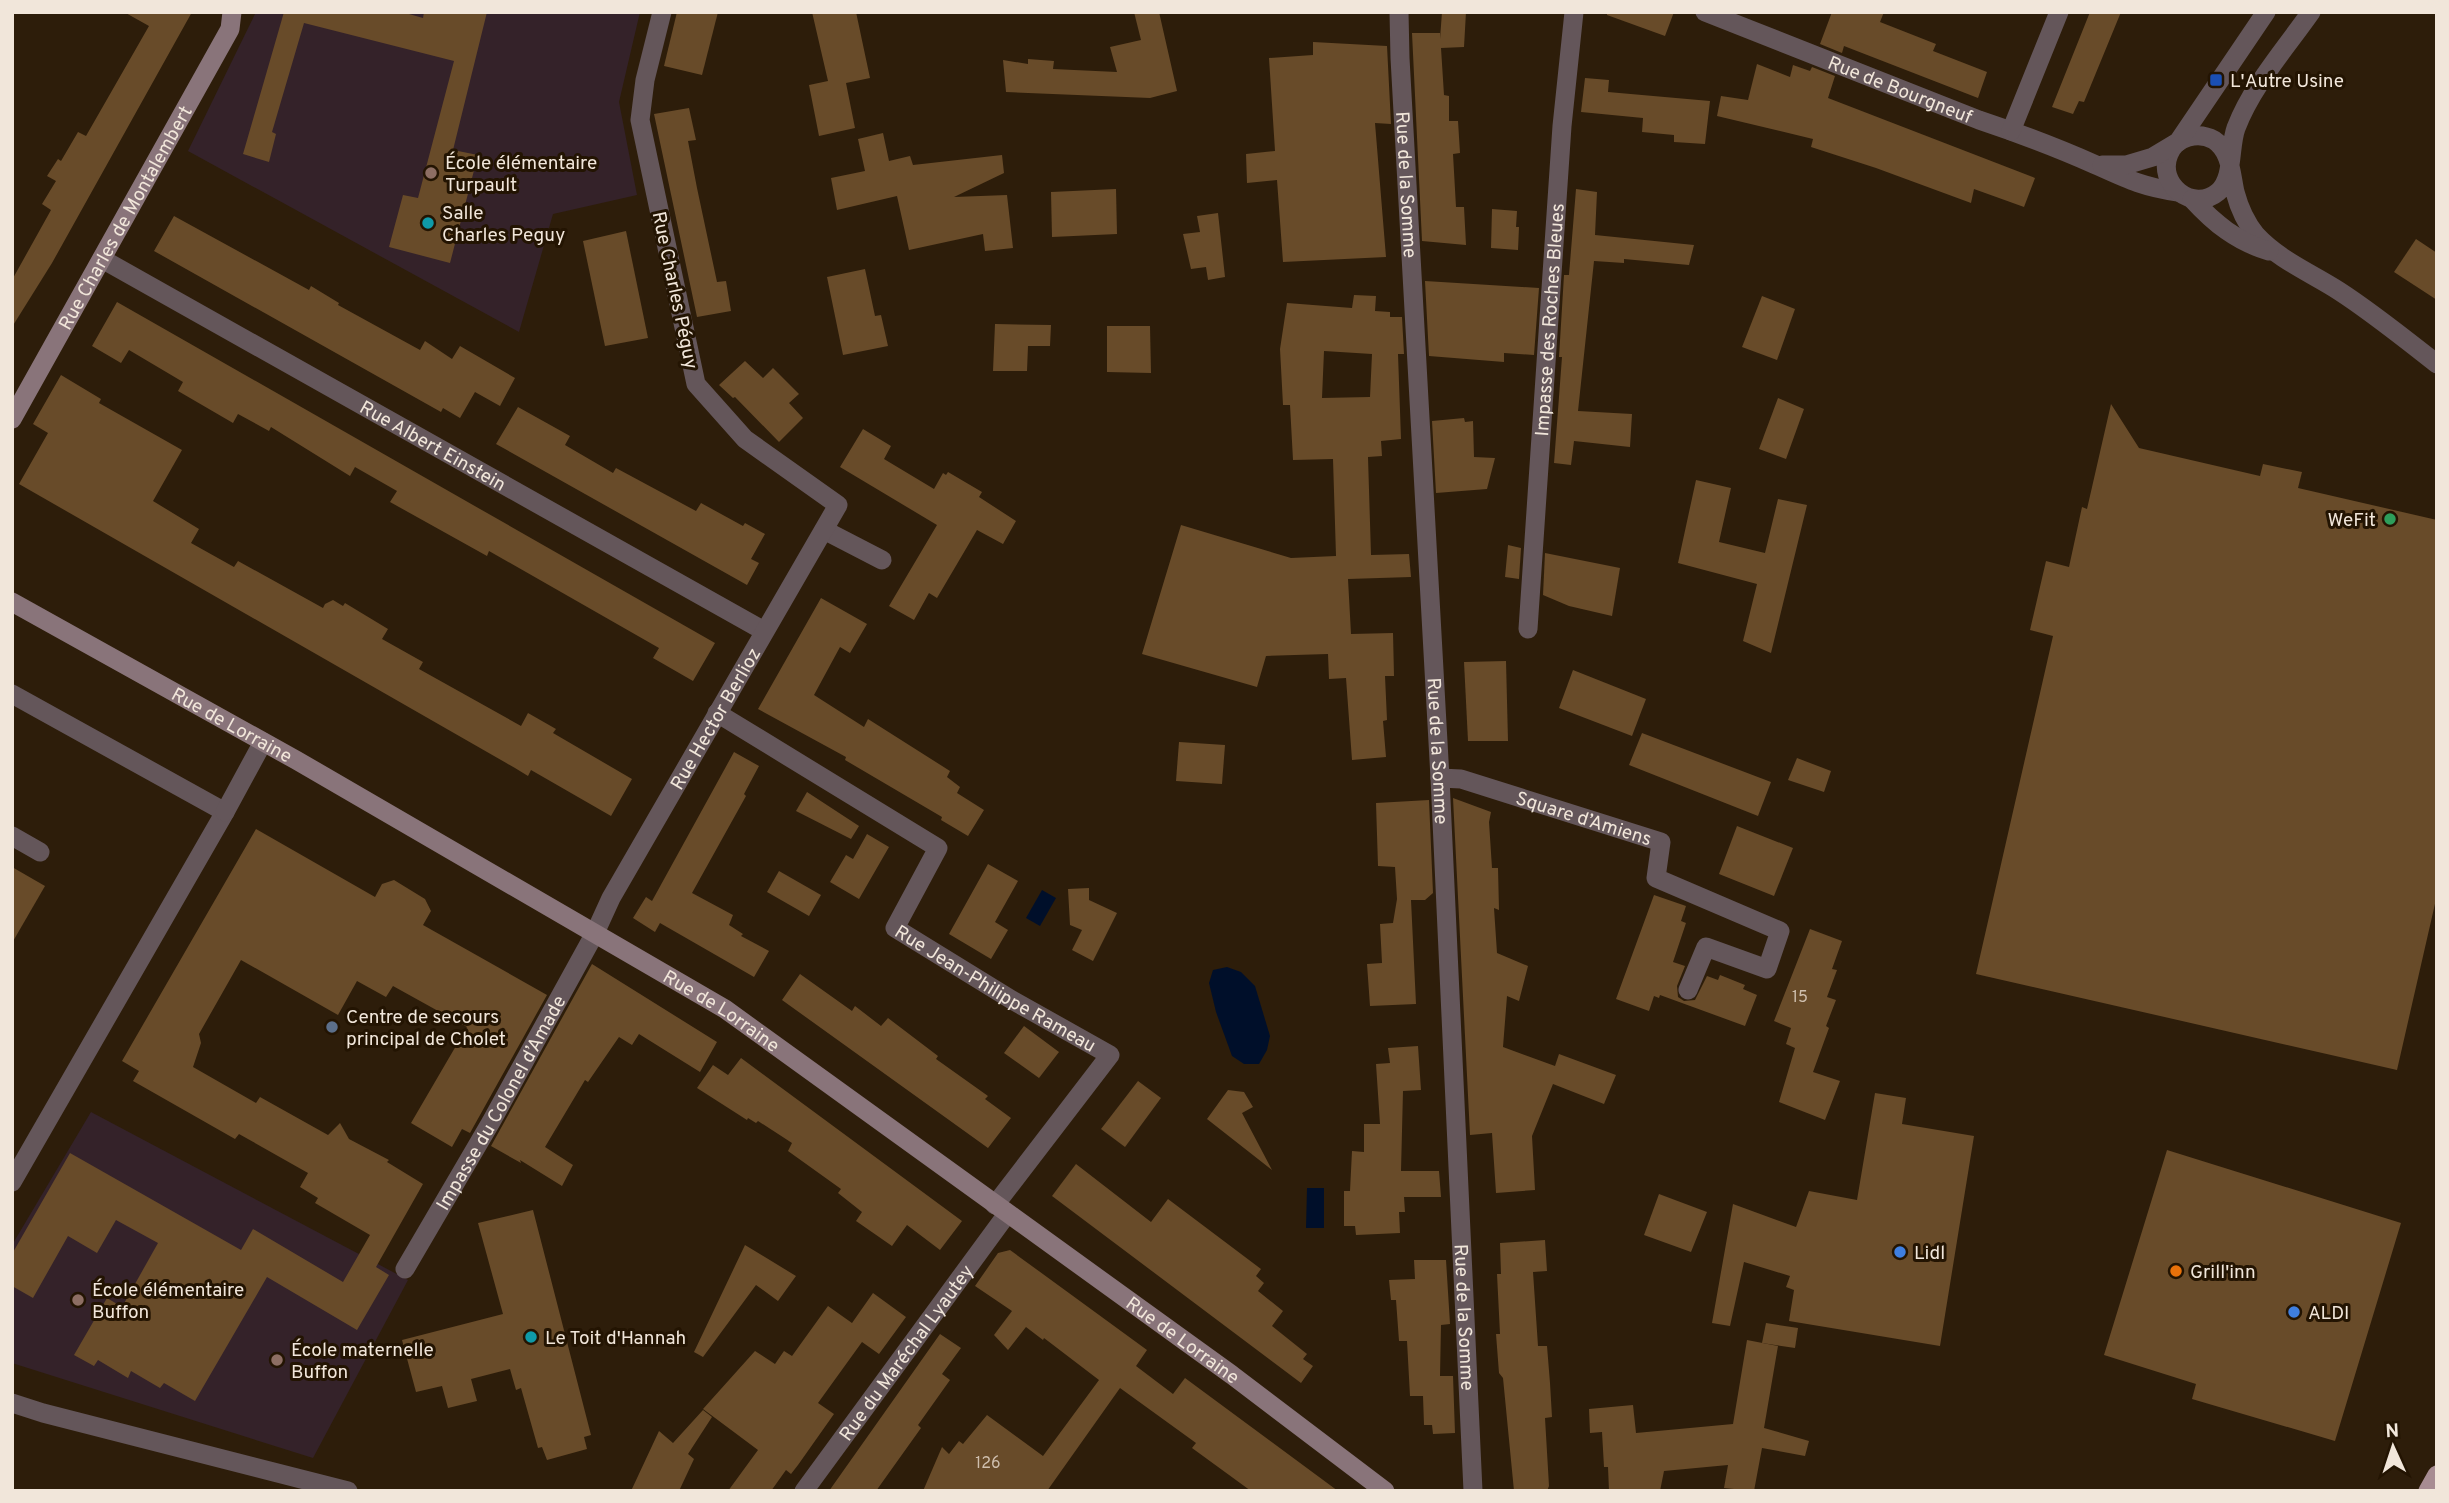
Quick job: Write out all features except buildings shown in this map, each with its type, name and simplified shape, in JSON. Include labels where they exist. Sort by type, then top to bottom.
[{"type":"main road","name":"Rue Charles de Montalembert","points":[[12,419],[230,29],[232,12]]},
{"type":"main road","name":"Rue de Lorraine","points":[[12,602],[263,742],[725,1009],[1001,1210],[1233,1374],[1385,1491]]},
{"type":"main road","points":[[2428,1491],[2437,1475]]},
{"type":"street","name":"Rue Charles Péguy","points":[[662,12],[645,80],[640,120],[696,383],[745,439],[838,505]]},
{"type":"street","name":"Rue de la Somme","points":[[1399,12],[1440,778],[1473,1491]]},
{"type":"street","name":"Impasse des Roches Bleues","points":[[1528,629],[1562,126],[1574,12]]},
{"type":"street","name":"Rue de Bourgneuf","points":[[1705,12],[2097,165],[2122,178],[2149,188],[2185,196]]},
{"type":"street","points":[[2011,131],[2059,12]]},
{"type":"street","points":[[2266,12],[2169,153],[2166,167],[2169,181],[2211,220],[2251,246],[2277,254]]},
{"type":"street","points":[[2185,196],[2206,198],[2218,192],[2227,181],[2234,134],[2244,109],[2311,12]]},
{"type":"street","points":[[2178,142],[2188,137],[2200,136],[2221,145],[2227,155],[2243,215],[2255,234],[2277,254],[2373,314],[2437,364]]},
{"type":"street","name":"Rue de Bourgneuf","points":[[2097,165],[2126,165],[2153,158],[2178,142]]},
{"type":"street","name":"Rue Albert Einstein","points":[[102,259],[764,631]]},
{"type":"street","name":"Rue Hector Berlioz","points":[[595,933],[603,912],[838,505]]},
{"type":"street","points":[[824,530],[882,560]]},
{"type":"street","points":[[12,694],[225,812]]},
{"type":"street","name":"Rue Jean-Philippe Rameau","points":[[717,713],[938,848],[895,928],[1012,1000],[1110,1055]]},
{"type":"street","points":[[12,1182],[263,742]]},
{"type":"street","name":"Square d’Amiens","points":[[1440,778],[1461,779],[1661,842],[1656,878],[1780,931],[1767,969],[1706,947],[1688,990]]},
{"type":"street","points":[[12,836],[40,852]]},
{"type":"street","name":"Impasse du Colonel d’Amade","points":[[405,1269],[491,1122],[595,933]]},
{"type":"street","name":"Rue du Maréchal Lyautey","points":[[804,1491],[1110,1055]]},
{"type":"street","points":[[12,1403],[348,1491]]},
{"type":"shaded area","name":"École élémentaire Turpault","points":[[256,12],[640,12],[619,102],[637,195],[553,214],[519,332],[188,151]]},
{"type":"shaded area","points":[[91,1112],[408,1280],[313,1458],[12,1363],[12,1245]]},
{"type":"water","points":[[1042,890],[1056,898],[1040,926],[1026,918]]},
{"type":"water","points":[[1227,967],[1241,972],[1255,986],[1270,1036],[1267,1050],[1259,1064],[1244,1064],[1232,1056],[1216,1012],[1209,983],[1213,970]]},
{"type":"water","points":[[1307,1188],[1324,1188],[1324,1228],[1306,1228]]},
{"type":"place","name":"L'Autre Usine","points":[[2216,80]]},
{"type":"place","name":"École élémentaire Turpault","points":[[431,173]]},
{"type":"place","name":"Salle Charles Peguy","points":[[428,223]]},
{"type":"place","name":"WeFit","points":[[2390,519]]},
{"type":"place","name":"Centre de secours principal de Cholet","points":[[332,1027]]},
{"type":"place","name":"Lidl","points":[[1900,1252]]},
{"type":"place","name":"Grill'inn","points":[[2176,1271]]},
{"type":"place","name":"École élémentaire Buffon","points":[[78,1300]]},
{"type":"place","name":"ALDI","points":[[2294,1312]]},
{"type":"place","name":"Le Toit d'Hannah","points":[[531,1337]]},
{"type":"place","name":"École maternelle Buffon","points":[[277,1360]]}]
